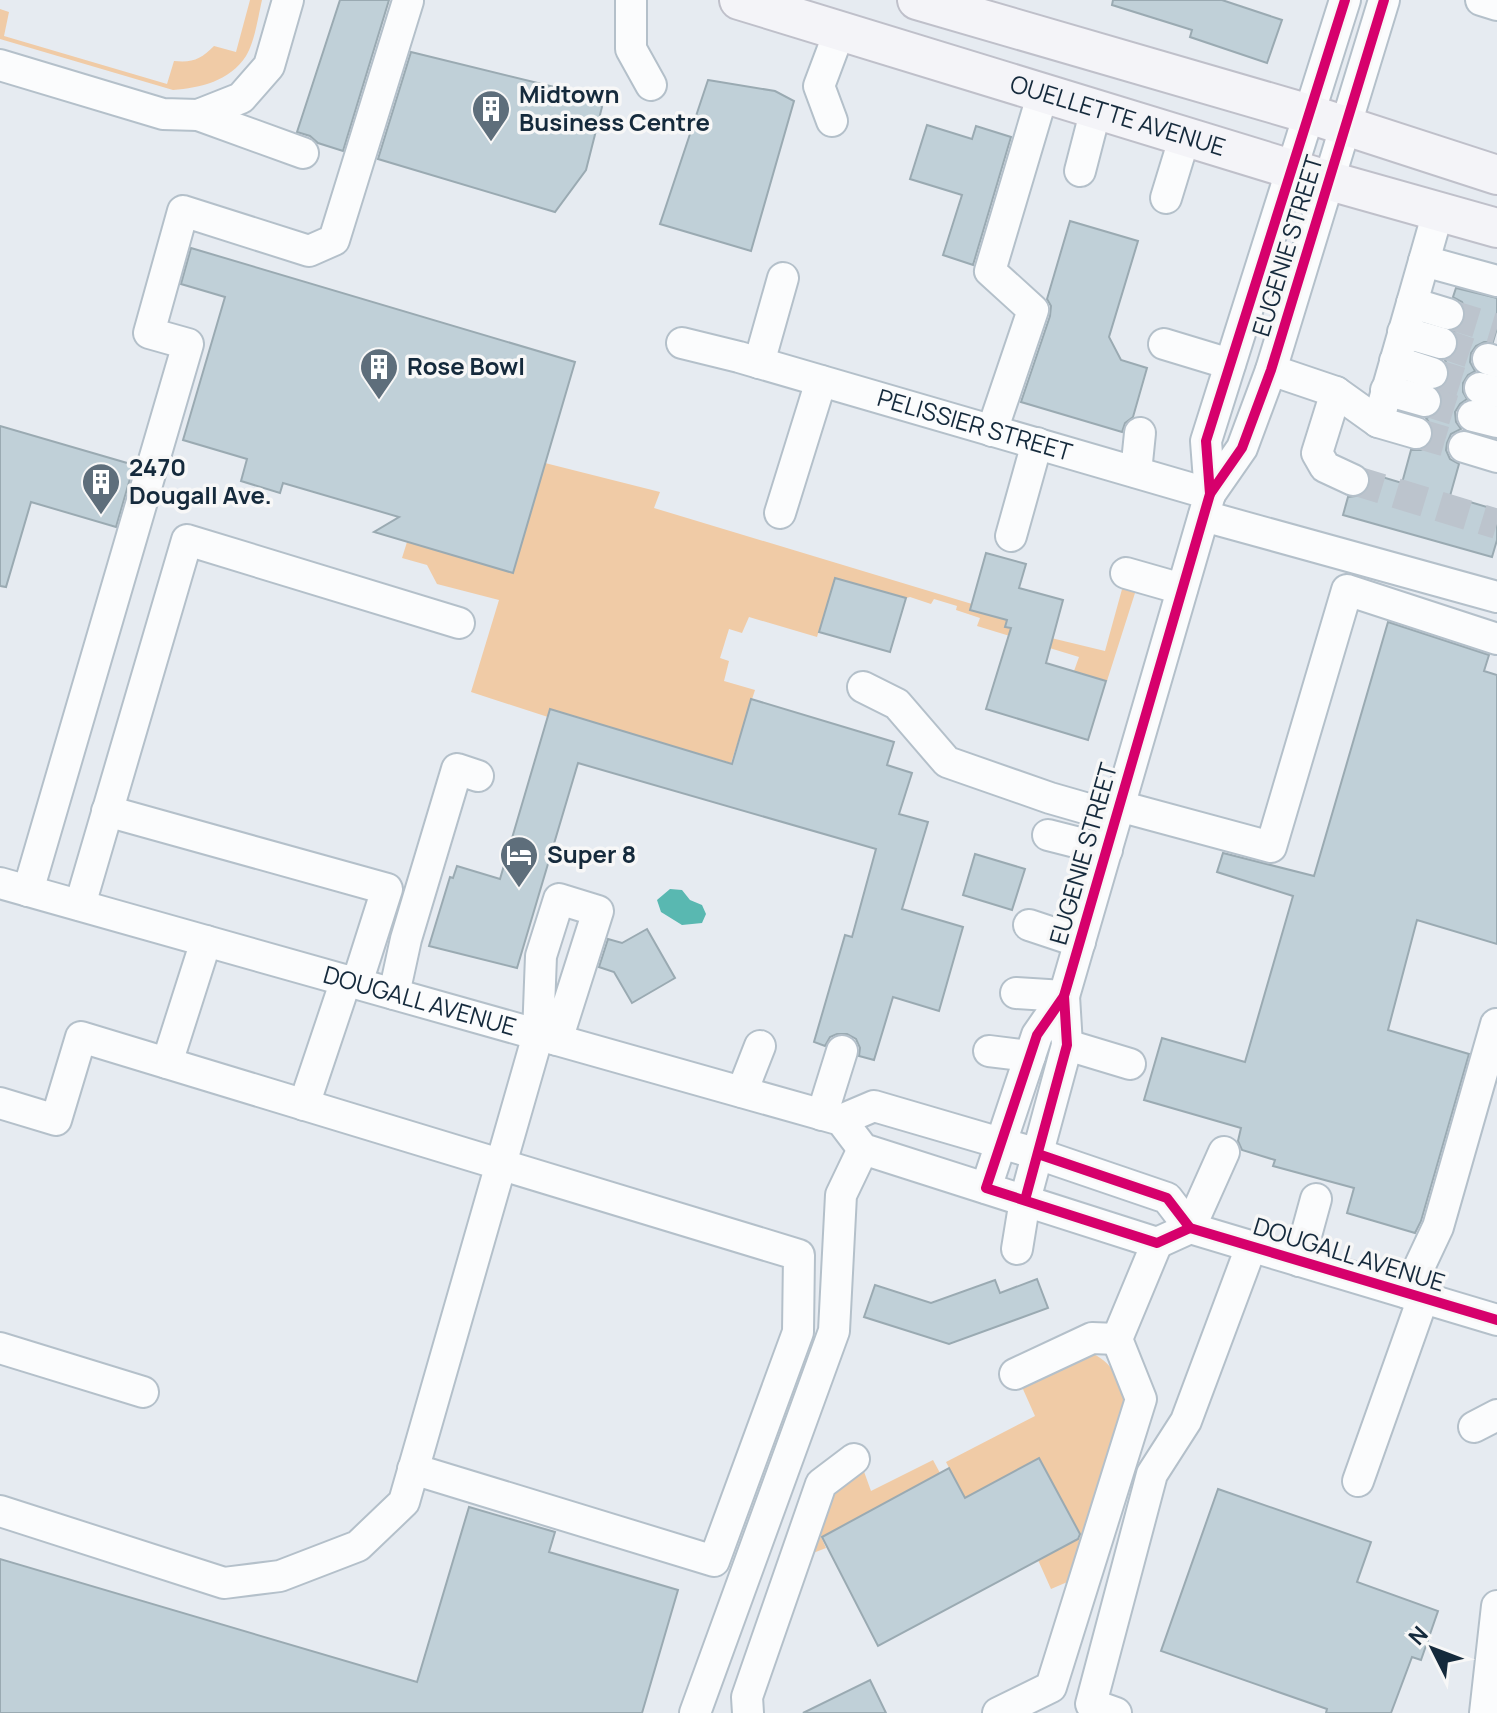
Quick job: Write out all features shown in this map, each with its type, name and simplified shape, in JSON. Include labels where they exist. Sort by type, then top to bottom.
[{"type":"main road","name":"OUELLETTE AVENUE","points":[[739,0],[1330,181],[1497,228]]},
{"type":"main road","points":[[935,3],[1309,114],[1497,175]]},
{"type":"street","points":[[198,115],[241,98],[269,66],[288,0]]},
{"type":"street","points":[[631,0],[631,49],[651,85]]},
{"type":"street","name":"EUGENIE STREET","points":[[1207,505],[1206,441],[1345,0]]},
{"type":"street","name":"EUGENIE STREET","points":[[986,1188],[1037,1035],[1064,996],[1207,505],[1242,448],[1271,370],[1384,0]]},
{"type":"street","points":[[1481,0],[1497,5]]},
{"type":"street","points":[[14,887],[188,344],[149,333],[183,211],[309,251],[334,240],[408,1]]},
{"type":"street","points":[[832,121],[819,86],[840,30]]},
{"type":"street","points":[[0,65],[163,114],[198,115],[303,153]]},
{"type":"street","points":[[992,431],[1033,310],[990,271],[1043,93]]},
{"type":"street","points":[[1080,171],[1096,109]]},
{"type":"street","points":[[1166,198],[1185,136]]},
{"type":"street","points":[[1378,422],[1438,212]]},
{"type":"street","points":[[1424,261],[1497,281]]},
{"type":"street","points":[[749,360],[783,278]]},
{"type":"street","points":[[1399,346],[1445,329],[1412,303]]},
{"type":"street","name":"PELISSIER STREET","points":[[682,343],[1136,472],[1207,505],[1497,597]]},
{"type":"street","points":[[1164,344],[1230,364]]},
{"type":"street","points":[[1386,390],[1429,387],[1399,346]]},
{"type":"street","points":[[1271,370],[1336,392],[1378,422],[1416,433]]},
{"type":"street","points":[[780,513],[821,381]]},
{"type":"street","points":[[1336,392],[1317,453],[1325,467],[1353,480]]},
{"type":"street","points":[[1136,472],[1140,433]]},
{"type":"street","points":[[1011,536],[1037,443]]},
{"type":"street","points":[[1464,447],[1497,457]]},
{"type":"street","points":[[80,905],[187,540],[459,623]]},
{"type":"street","points":[[1126,573],[1182,589]]},
{"type":"street","points":[[863,687],[897,704],[947,762],[1050,798],[1271,847],[1347,590],[1497,639]]},
{"type":"street","points":[[394,994],[406,939],[457,769],[478,776]]},
{"type":"street","points":[[107,811],[387,889],[304,1105]]},
{"type":"street","points":[[1048,835],[1107,850]]},
{"type":"street","name":"DOUGALL AVENUE","points":[[14,887],[832,1117]]},
{"type":"street","points":[[1029,925],[1080,942]]},
{"type":"street","points":[[167,1063],[206,941]]},
{"type":"street","points":[[1016,993],[1064,996]]},
{"type":"street","name":"EUGENIE STREET","points":[[1017,1249],[1025,1200],[1067,1045],[1064,996]]},
{"type":"street","points":[[1358,1481],[1438,1227],[1496,1024]]},
{"type":"street","points":[[0,1103],[56,1120],[81,1037],[799,1255],[798,1332],[714,1561],[413,1469]]},
{"type":"street","points":[[0,1511],[224,1583],[280,1576],[358,1546],[404,1502],[501,1165],[547,1037]]},
{"type":"street","points":[[1067,1045],[1130,1064]]},
{"type":"street","points":[[742,1092],[760,1046]]},
{"type":"street","points":[[832,1117],[842,1051]]},
{"type":"street","points":[[989,1051],[1030,1056]]},
{"type":"street","points":[[832,1117],[874,1106],[1038,1154],[1167,1198],[1190,1228]]},
{"type":"street","points":[[832,1117],[863,1149],[1157,1243],[1190,1228],[1224,1152]]},
{"type":"street","points":[[695,1713],[834,1331],[841,1195],[863,1149]]},
{"type":"street","points":[[1299,1261],[1316,1199]]},
{"type":"street","name":"DOUGALL AVENUE","points":[[1190,1228],[1497,1320]]},
{"type":"street","points":[[998,1713],[1051,1687],[1141,1399],[1117,1339],[1157,1243]]},
{"type":"street","points":[[1116,1713],[1091,1704],[1152,1474],[1186,1421],[1251,1247]]},
{"type":"street","points":[[1015,1374],[1092,1338],[1117,1339]]},
{"type":"street","points":[[0,1348],[143,1392]]},
{"type":"street","points":[[748,1713],[747,1697],[821,1484],[854,1459]]},
{"type":"street","points":[[1485,1713],[1497,1606]]},
{"type":"shaded area","points":[[250,0],[262,0],[246,56],[223,77],[183,89],[173,90],[0,39],[0,9],[9,12],[4,36],[167,84],[174,61],[196,59],[214,46],[236,52]]},
{"type":"shaded area","points":[[545,463],[660,492],[654,508],[972,604],[1007,620],[1006,627],[1105,651],[1124,582],[1135,593],[1107,681],[1074,671],[1079,657],[977,626],[980,618],[956,610],[957,606],[934,599],[931,604],[835,578],[817,637],[749,617],[742,633],[729,629],[720,658],[729,661],[724,681],[755,690],[731,763],[551,710],[548,717],[471,692],[499,600],[437,584],[427,565],[402,558],[407,542],[513,573]]},
{"type":"shaded area","points":[[670,889],[682,890],[690,900],[702,905],[706,914],[702,923],[682,925],[661,912],[657,900]]},
{"type":"shaded area","points":[[1094,1354],[1112,1369],[1129,1402],[1072,1580],[1051,1589],[1038,1560],[1081,1537],[1040,1459],[965,1499],[946,1462],[1035,1416],[1022,1387],[1078,1356]]},
{"type":"shaded area","points":[[933,1460],[940,1473],[821,1537],[826,1548],[808,1555],[826,1500],[862,1466],[871,1491]]},
{"type":"building","points":[[340,0],[389,0],[343,151],[297,132]]},
{"type":"building","points":[[1113,0],[1222,0],[1282,20],[1267,63],[1190,37],[1192,30],[1112,5]]},
{"type":"building","name":"Midtown Business Centre","points":[[411,52],[587,95],[602,107],[586,170],[555,212],[378,159]]},
{"type":"building","points":[[708,80],[775,91],[794,101],[751,251],[660,224]]},
{"type":"building","points":[[927,125],[972,139],[976,126],[1011,137],[973,265],[943,255],[962,195],[910,179]]},
{"type":"building","points":[[1070,221],[1138,241],[1109,337],[1121,360],[1147,368],[1133,417],[1125,423],[1122,432],[1021,402],[1050,316],[1051,306],[1047,299]]},
{"type":"building","name":"Rose Bowl","points":[[191,248],[575,362],[513,573],[374,532],[399,517],[283,483],[280,493],[241,481],[247,459],[183,440],[225,297],[181,284]]},
{"type":"building","points":[[1456,288],[1497,298],[1497,328],[1493,342],[1476,346],[1471,353],[1470,362],[1475,371],[1463,383],[1467,399],[1455,412],[1461,429],[1451,434],[1446,450],[1450,459],[1459,464],[1450,496],[1497,510],[1497,540],[1492,557],[1343,515],[1348,497],[1363,495],[1369,488],[1369,473],[1402,483],[1411,450],[1421,450],[1433,439],[1433,428],[1426,418],[1437,414],[1442,407],[1443,397],[1438,389],[1445,386],[1449,378],[1445,360],[1458,349],[1459,339],[1454,331],[1461,327],[1465,318],[1462,302],[1453,297]]},
{"type":"building","name":"2470 Dougall Ave.","points":[[0,426],[134,465],[116,527],[31,502],[6,587],[0,586]]},
{"type":"building","points":[[986,553],[1026,564],[1019,588],[1063,600],[1046,663],[1106,681],[1088,740],[986,709],[1011,628],[1005,627],[1007,620],[970,610]]},
{"type":"building","points":[[835,578],[906,598],[890,652],[819,632]]},
{"type":"building","points":[[1388,622],[1489,655],[1484,671],[1497,675],[1497,944],[1417,920],[1388,1030],[1469,1054],[1415,1233],[1347,1213],[1354,1188],[1273,1166],[1275,1160],[1242,1150],[1238,1141],[1241,1128],[1144,1100],[1162,1038],[1245,1062],[1293,896],[1217,872],[1223,853],[1314,876]]},
{"type":"building","name":"Super 8","points":[[751,699],[894,742],[887,765],[912,773],[899,814],[928,822],[902,909],[963,927],[939,1011],[893,997],[874,1060],[859,1056],[856,1039],[847,1034],[830,1037],[825,1046],[814,1042],[845,935],[852,937],[876,849],[578,763],[517,968],[429,946],[450,877],[453,878],[457,866],[500,879],[550,709],[732,764]]},
{"type":"building","points":[[975,854],[1025,869],[1012,910],[963,895]]},
{"type":"building","points":[[647,929],[675,978],[632,1003],[614,972],[599,967],[608,939],[622,943]]},
{"type":"building","points":[[1037,1279],[1048,1308],[949,1344],[864,1317],[875,1285],[931,1303],[995,1280],[1000,1293]]},
{"type":"building","points":[[1039,1458],[1080,1534],[1078,1539],[878,1646],[822,1537],[949,1468],[965,1498]]},
{"type":"building","points":[[1218,1489],[1371,1542],[1357,1582],[1438,1611],[1421,1660],[1412,1657],[1391,1713],[1326,1713],[1327,1709],[1161,1651]]},
{"type":"building","points":[[469,1507],[555,1532],[549,1552],[678,1590],[642,1713],[0,1713],[0,1559],[417,1682]]},
{"type":"building","points":[[870,1680],[886,1713],[803,1713]]},
{"type":"tunnel","points":[[1448,314],[1497,329]]},
{"type":"tunnel","points":[[1441,343],[1488,359]]},
{"type":"tunnel","points":[[1432,373],[1480,388]]},
{"type":"tunnel","points":[[1425,401],[1473,416]]},
{"type":"tunnel","points":[[1416,433],[1464,447]]},
{"type":"tunnel","points":[[1353,480],[1497,524]]},
{"type":"cycle path","points":[[1190,1228],[1157,1243],[986,1188],[1037,1035],[1064,996],[1210,494],[1206,441],[1345,0]]},
{"type":"cycle path","points":[[1210,494],[1242,448],[1271,370],[1384,0]]},
{"type":"cycle path","points":[[1025,1200],[1067,1045],[1064,996]]},
{"type":"cycle path","points":[[1038,1154],[1167,1198],[1190,1228],[1497,1320]]},
{"type":"place","name":"Midtown Business Centre","points":[[491,143]]},
{"type":"place","name":"Rose Bowl","points":[[379,401]]},
{"type":"place","name":"2470 Dougall Ave.","points":[[101,516]]},
{"type":"place","name":"Super 8","points":[[519,889]]}]
